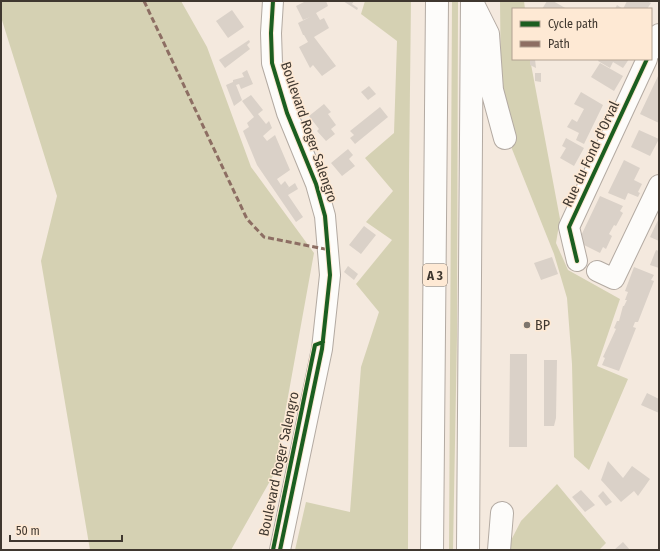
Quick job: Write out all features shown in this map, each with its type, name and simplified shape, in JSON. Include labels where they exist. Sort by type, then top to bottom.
[{"type":"highway","name":"A 3","points":[[432,550],[437,1]]},
{"type":"highway","points":[[472,2],[488,34],[492,90],[505,138]]},
{"type":"highway","points":[[468,550],[472,2]]},
{"type":"highway","points":[[499,550],[502,513]]},
{"type":"street","name":"Boulevard Roger Salengro","points":[[273,1],[271,33],[272,63],[288,113],[316,184],[325,216],[330,275],[323,342],[280,550]]},
{"type":"street","points":[[652,49],[659,34]]},
{"type":"street","name":"Rue du Fond d'Orval","points":[[577,261],[569,227],[647,60]]},
{"type":"street","points":[[596,271],[614,279],[659,184]]},
{"type":"street","name":"Boulevard Roger Salengro","points":[[273,550],[315,345],[323,342]]},
{"type":"shaded area","points":[[1,1],[181,1],[207,47],[251,167],[314,253],[274,474],[231,550],[90,550],[41,261],[57,196],[1,17]]},
{"type":"shaded area","points":[[365,1],[411,1],[408,550],[295,550],[306,502],[350,512],[361,367],[379,312],[356,284],[392,240],[366,222],[393,191],[365,158],[394,133],[397,41],[361,14]]},
{"type":"shaded area","points":[[452,1],[458,1],[457,336],[453,550],[449,550]]},
{"type":"shaded area","points":[[500,1],[524,1],[525,8],[512,8],[512,60],[530,60],[560,219],[556,243],[568,270],[620,299],[597,366],[628,379],[589,470],[574,457],[572,364],[567,298],[554,254],[508,139],[501,91]]},
{"type":"shaded area","points":[[557,484],[606,543],[599,550],[506,550],[521,521]]},
{"type":"building","points":[[306,1],[326,1],[328,6],[316,13],[320,20],[324,18],[329,28],[314,37],[336,66],[322,76],[313,65],[310,68],[299,47],[308,42],[298,23],[310,17],[303,20],[296,6]]},
{"type":"building","points":[[343,1],[354,1],[352,4],[358,8],[357,10]]},
{"type":"building","points":[[547,1],[553,1],[565,8],[543,8]]},
{"type":"building","points":[[627,1],[647,1],[651,3],[648,8],[624,8]]},
{"type":"building","points":[[232,10],[244,27],[228,38],[216,21]]},
{"type":"building","points":[[249,40],[250,42],[247,45],[250,49],[225,68],[219,60]]},
{"type":"building","points":[[530,60],[535,60],[536,68],[530,65]]},
{"type":"building","points":[[628,60],[623,68],[613,62],[610,68],[598,61]]},
{"type":"building","points":[[600,63],[623,76],[614,91],[591,77]]},
{"type":"building","points":[[247,70],[253,84],[241,89],[239,84],[236,85],[242,100],[234,106],[226,85],[233,82],[233,80],[244,77],[242,73]]},
{"type":"building","points":[[535,73],[541,73],[541,82],[535,81]]},
{"type":"building","points":[[659,74],[659,123],[640,114]]},
{"type":"building","points":[[369,86],[376,94],[368,100],[361,92]]},
{"type":"building","points":[[581,92],[603,105],[584,144],[576,140],[579,133],[567,127],[572,119],[577,122],[584,109],[574,104]]},
{"type":"building","points":[[251,95],[263,110],[258,114],[266,124],[269,121],[272,128],[263,136],[267,141],[275,135],[290,170],[277,179],[281,185],[285,181],[289,187],[285,190],[295,183],[298,189],[288,195],[303,217],[296,222],[257,165],[243,131],[249,127],[247,123],[254,117],[242,101]]},
{"type":"building","points":[[324,104],[331,112],[328,114],[336,125],[331,129],[335,134],[326,141],[317,131],[319,129],[309,116]]},
{"type":"building","points":[[380,107],[388,117],[355,144],[350,138],[354,135],[350,131]]},
{"type":"building","points":[[639,130],[659,139],[650,156],[631,147]]},
{"type":"building","points":[[566,138],[584,148],[574,166],[560,158],[566,148],[562,146]]},
{"type":"building","points":[[348,149],[353,155],[349,159],[355,166],[342,176],[331,163]]},
{"type":"building","points":[[624,160],[640,168],[634,180],[642,184],[638,192],[640,193],[638,197],[628,193],[625,200],[608,193]]},
{"type":"building","points":[[600,196],[623,206],[620,211],[623,213],[616,226],[614,225],[609,234],[612,236],[606,249],[603,247],[600,253],[578,242]]},
{"type":"building","points":[[659,218],[659,241],[650,237]]},
{"type":"building","points":[[364,226],[376,235],[361,254],[349,245]]},
{"type":"building","points":[[656,250],[659,251],[659,268],[650,265]]},
{"type":"building","points":[[552,257],[558,274],[541,280],[534,263]]},
{"type":"building","points":[[348,266],[358,274],[354,280],[344,272]]},
{"type":"building","points":[[634,267],[654,275],[651,280],[654,281],[638,322],[635,322],[633,327],[636,328],[619,371],[602,365],[605,358],[603,357],[616,329],[614,328],[617,321],[619,321],[623,306],[627,300],[625,300],[628,292],[625,291]]},
{"type":"building","points":[[510,354],[527,354],[527,447],[509,447]]},
{"type":"building","points":[[544,360],[557,360],[556,418],[554,426],[544,426]]},
{"type":"building","points":[[647,393],[659,399],[659,413],[641,405]]},
{"type":"building","points":[[608,461],[623,478],[632,466],[650,479],[638,496],[634,491],[621,502],[601,480]]},
{"type":"building","points":[[581,490],[595,505],[585,512],[572,497]]},
{"type":"building","points":[[603,491],[612,502],[606,506],[598,496]]},
{"type":"building","points":[[623,542],[630,550],[614,550]]},
{"type":"marked path","points":[[144,1],[247,219],[264,237],[330,250]]},
{"type":"cycle path","points":[[273,1],[271,33],[272,63],[287,113],[316,184],[325,216],[330,275],[322,349],[280,550]]},
{"type":"cycle path","points":[[577,261],[569,227],[647,60]]},
{"type":"cycle path","points":[[273,550],[315,345],[323,342]]},
{"type":"place","name":"BP","points":[[527,325]]}]
